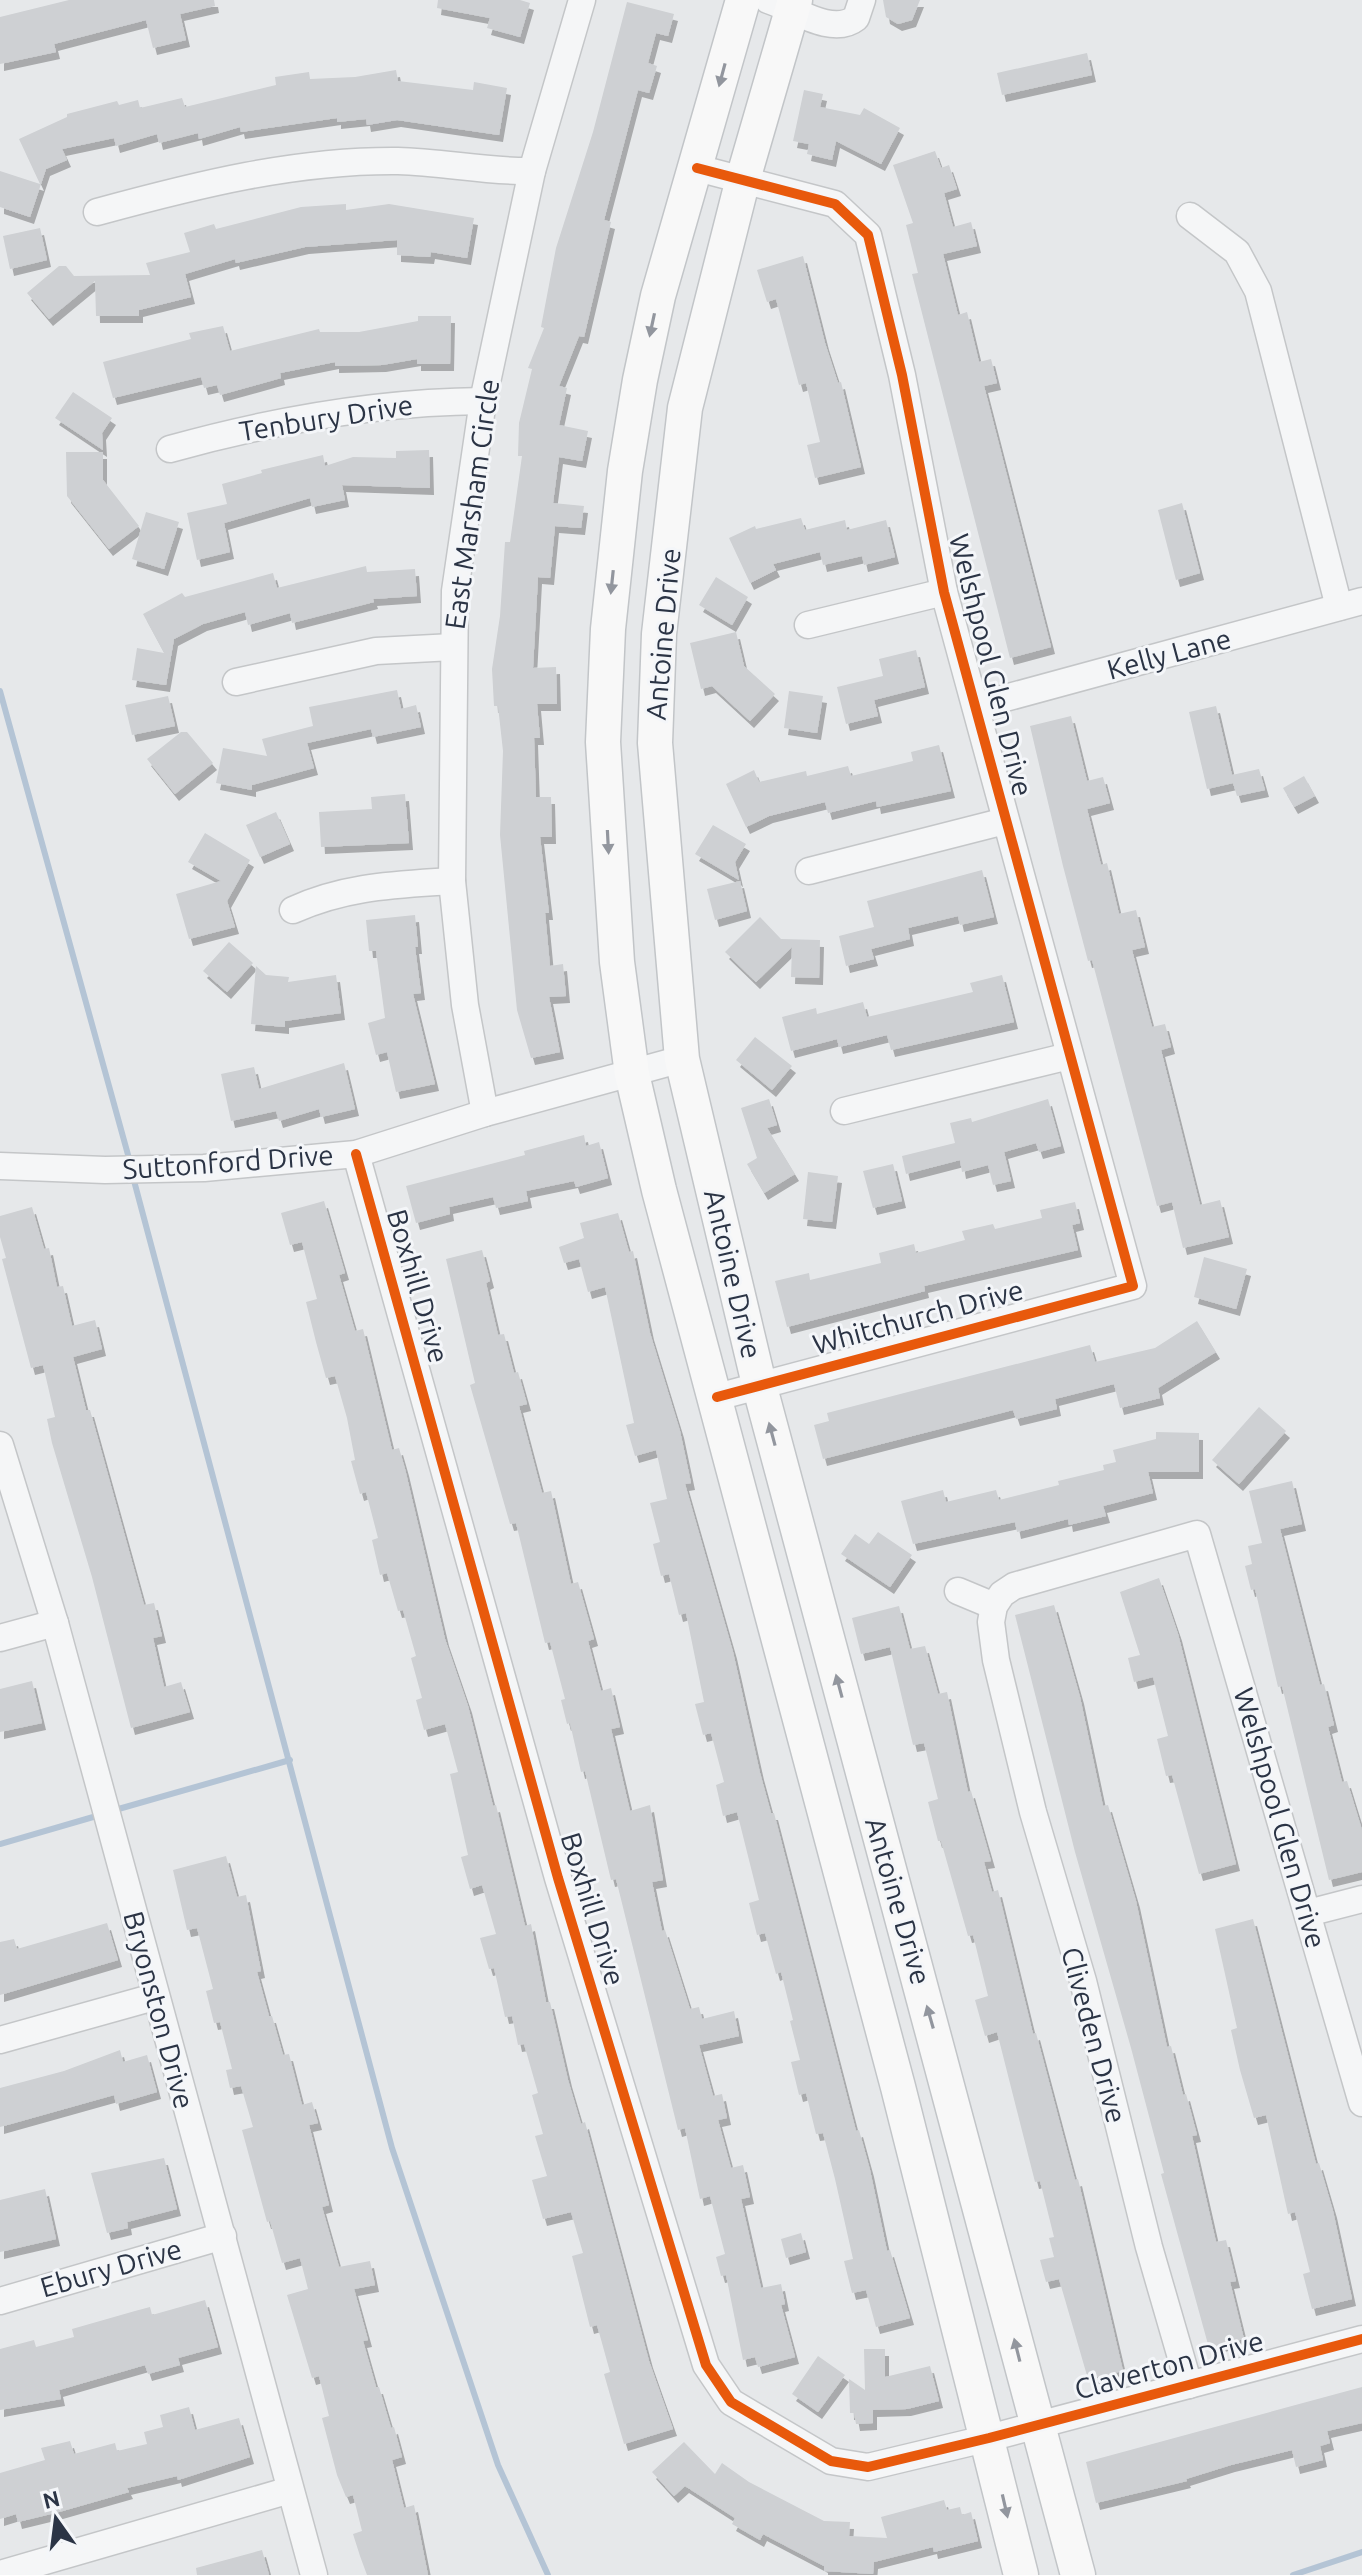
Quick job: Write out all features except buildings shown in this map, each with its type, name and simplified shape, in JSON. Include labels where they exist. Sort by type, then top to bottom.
[{"type":"main road","name":"Antoine Drive","points":[[743,0],[658,296],[625,471],[608,629],[603,742],[608,848],[632,1074],[659,1190],[717,1397],[989,2438],[1021,2575]]},
{"type":"main road","name":"Antoine Drive","points":[[785,2],[685,408],[659,634],[655,743],[682,1059],[759,1384],[1076,2569]]},
{"type":"main road","points":[[608,629],[659,634]]},
{"type":"main road","points":[[807,1750],[853,1738]]},
{"type":"main road","points":[[898,2087],[946,2076]]},
{"type":"street","name":"East Marsham Circle","points":[[485,1113],[465,1005],[452,881],[455,591],[483,401],[532,171],[582,0]]},
{"type":"street","points":[[785,2],[823,23],[841,26],[856,18],[862,0]]},
{"type":"street","points":[[97,212],[203,184],[326,164],[397,161],[532,171]]},
{"type":"street","name":"Welshpool Glen Drive","points":[[697,168],[835,204],[868,235],[902,375],[944,592],[1133,1286]]},
{"type":"street","points":[[1190,216],[1237,252],[1258,291],[1350,604]]},
{"type":"street","name":"Tenbury Drive","points":[[170,449],[309,415],[381,405],[483,401]]},
{"type":"street","points":[[808,625],[944,592]]},
{"type":"street","name":"Kelly Lane","points":[[976,706],[1350,604]]},
{"type":"street","points":[[236,682],[376,651],[453,647]]},
{"type":"street","points":[[809,871],[1005,821]]},
{"type":"street","points":[[293,910],[341,892],[452,881]]},
{"type":"street","points":[[844,1111],[1069,1056]]},
{"type":"street","name":"Suttonford Drive","points":[[0,1166],[105,1170],[204,1168],[356,1154],[485,1113],[682,1059]]},
{"type":"street","name":"Boxhill Drive","points":[[356,1154],[554,1863],[706,2365],[731,2402],[831,2461],[868,2467],[989,2438]]},
{"type":"street","name":"Whitchurch Drive","points":[[717,1397],[1133,1286]]},
{"type":"street","name":"Bryonston Drive","points":[[0,1445],[55,1623],[154,1997],[223,2236],[314,2575]]},
{"type":"street","name":"Welshpool Glen Drive","points":[[994,1606],[1002,1594],[1014,1586],[1197,1534],[1362,2103]]},
{"type":"street","points":[[958,1591],[994,1606]]},
{"type":"street","name":"Cliveden Drive","points":[[994,1606],[992,1640],[1002,1685],[1055,1896],[1083,1981],[1149,2247],[1189,2385]]},
{"type":"street","points":[[0,1638],[55,1623]]},
{"type":"street","points":[[1308,1913],[1362,1899]]},
{"type":"street","points":[[0,2040],[154,1997]]},
{"type":"street","name":"Ebury Drive","points":[[0,2301],[223,2236]]},
{"type":"street","name":"Claverton Drive","points":[[989,2438],[1362,2339]]},
{"type":"street","points":[[0,2574],[290,2490]]},
{"type":"waterway","points":[[0,691],[130,1162]]},
{"type":"waterway","points":[[133,1177],[392,2148],[498,2465],[548,2575]]},
{"type":"waterway","points":[[115,1810],[290,1760]]},
{"type":"waterway","points":[[0,1844],[100,1815]]},
{"type":"waterway","points":[[1293,2575],[1362,2552]]},
{"type":"cycle path","points":[[697,168],[835,204],[868,235],[902,375],[944,592],[1133,1286],[717,1397]]},
{"type":"cycle path","points":[[356,1154],[558,1878],[706,2365],[731,2402],[831,2461],[868,2467],[1362,2339]]}]
